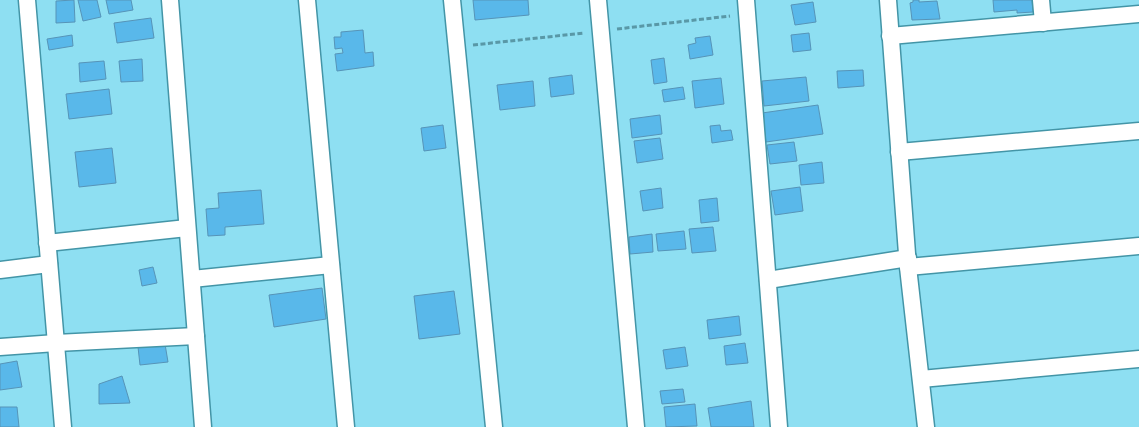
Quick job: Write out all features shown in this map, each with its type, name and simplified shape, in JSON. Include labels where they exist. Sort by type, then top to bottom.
[{"type":"street","points":[[27,0],[63,427]]},
{"type":"street","points":[[170,0],[202,427]]},
{"type":"street","points":[[307,0],[346,427]]},
{"type":"street","points":[[452,0],[494,427]]},
{"type":"street","points":[[598,0],[636,427]]},
{"type":"street","points":[[746,0],[779,427]]},
{"type":"street","points":[[888,0],[908,263],[926,427]]},
{"type":"street","points":[[1041,0],[1043,23]]},
{"type":"street","points":[[890,36],[1139,14]]},
{"type":"street","points":[[899,152],[1139,131]]},
{"type":"street","points":[[47,243],[187,228]]},
{"type":"street","points":[[768,280],[908,263],[1139,246]]},
{"type":"street","points":[[0,270],[49,264]]},
{"type":"street","points":[[192,279],[331,264]]},
{"type":"street","points":[[0,347],[196,336]]},
{"type":"street","points":[[921,379],[1139,359]]},
{"type":"building","points":[[74,0],[75,22],[56,23],[56,1]]},
{"type":"building","points":[[78,0],[97,0],[101,17],[83,21]]},
{"type":"building","points":[[106,0],[131,0],[133,10],[109,14]]},
{"type":"building","points":[[473,0],[528,0],[529,15],[475,20]]},
{"type":"building","points":[[913,0],[919,0],[919,2],[937,1],[940,19],[912,20],[910,3]]},
{"type":"building","points":[[993,0],[1032,0],[1033,12],[1017,13],[1017,10],[994,12]]},
{"type":"building","points":[[813,2],[816,22],[795,25],[791,5]]},
{"type":"building","points":[[151,18],[154,38],[117,43],[114,23]]},
{"type":"building","points":[[363,30],[365,53],[373,52],[374,66],[337,71],[335,54],[343,53],[342,48],[335,49],[334,37],[341,37],[341,32]]},
{"type":"building","points":[[809,33],[811,50],[793,52],[791,35]]},
{"type":"building","points":[[72,35],[73,46],[49,50],[47,39]]},
{"type":"building","points":[[710,36],[713,55],[690,59],[688,45],[696,43],[695,38]]},
{"type":"building","points":[[664,58],[667,82],[654,84],[651,60]]},
{"type":"building","points":[[142,59],[143,81],[121,82],[119,61]]},
{"type":"building","points":[[104,61],[106,79],[80,82],[79,63]]},
{"type":"building","points":[[863,70],[864,86],[838,88],[837,71]]},
{"type":"building","points":[[572,75],[574,94],[551,97],[549,78]]},
{"type":"building","points":[[806,77],[809,101],[764,106],[762,81]]},
{"type":"building","points":[[721,78],[724,104],[695,108],[692,81]]},
{"type":"building","points":[[533,81],[535,106],[500,110],[497,85]]},
{"type":"building","points":[[683,87],[685,99],[664,102],[662,90]]},
{"type":"building","points":[[109,89],[112,114],[69,119],[66,94]]},
{"type":"building","points":[[818,105],[823,134],[766,142],[762,113]]},
{"type":"building","points":[[660,115],[662,134],[632,138],[630,119]]},
{"type":"building","points":[[443,125],[446,148],[424,151],[421,128]]},
{"type":"building","points":[[720,125],[721,131],[731,130],[733,140],[712,143],[710,126]]},
{"type":"building","points":[[660,138],[663,159],[637,163],[634,141]]},
{"type":"building","points":[[794,142],[797,161],[770,164],[767,145]]},
{"type":"building","points":[[112,148],[116,183],[79,187],[75,152]]},
{"type":"building","points":[[822,162],[824,183],[801,185],[799,165]]},
{"type":"building","points":[[800,187],[803,211],[775,215],[771,191]]},
{"type":"building","points":[[661,188],[663,208],[643,211],[640,191]]},
{"type":"building","points":[[261,190],[264,224],[225,227],[225,235],[208,236],[206,209],[219,208],[218,193]]},
{"type":"building","points":[[717,198],[719,221],[701,223],[699,200]]},
{"type":"building","points":[[713,227],[716,251],[692,253],[689,229]]},
{"type":"building","points":[[684,231],[686,249],[658,251],[656,234]]},
{"type":"building","points":[[652,234],[653,252],[630,254],[629,237]]},
{"type":"building","points":[[153,267],[157,283],[142,286],[139,270]]},
{"type":"building","points":[[322,288],[326,319],[274,327],[269,295]]},
{"type":"building","points":[[454,291],[460,334],[419,339],[414,296]]},
{"type":"building","points":[[739,316],[741,335],[709,339],[707,320]]},
{"type":"building","points":[[745,343],[748,363],[726,365],[724,346]]},
{"type":"building","points":[[165,344],[168,362],[140,365],[138,347]]},
{"type":"building","points":[[685,347],[688,366],[666,369],[663,350]]},
{"type":"building","points":[[17,361],[22,387],[0,390],[0,364]]},
{"type":"building","points":[[122,376],[130,403],[99,404],[99,384]]},
{"type":"building","points":[[683,389],[685,402],[662,404],[660,391]]},
{"type":"building","points":[[751,401],[754,427],[711,427],[708,408]]},
{"type":"building","points":[[695,404],[697,426],[666,427],[664,407]]},
{"type":"building","points":[[0,407],[17,407],[19,427],[0,427]]}]
